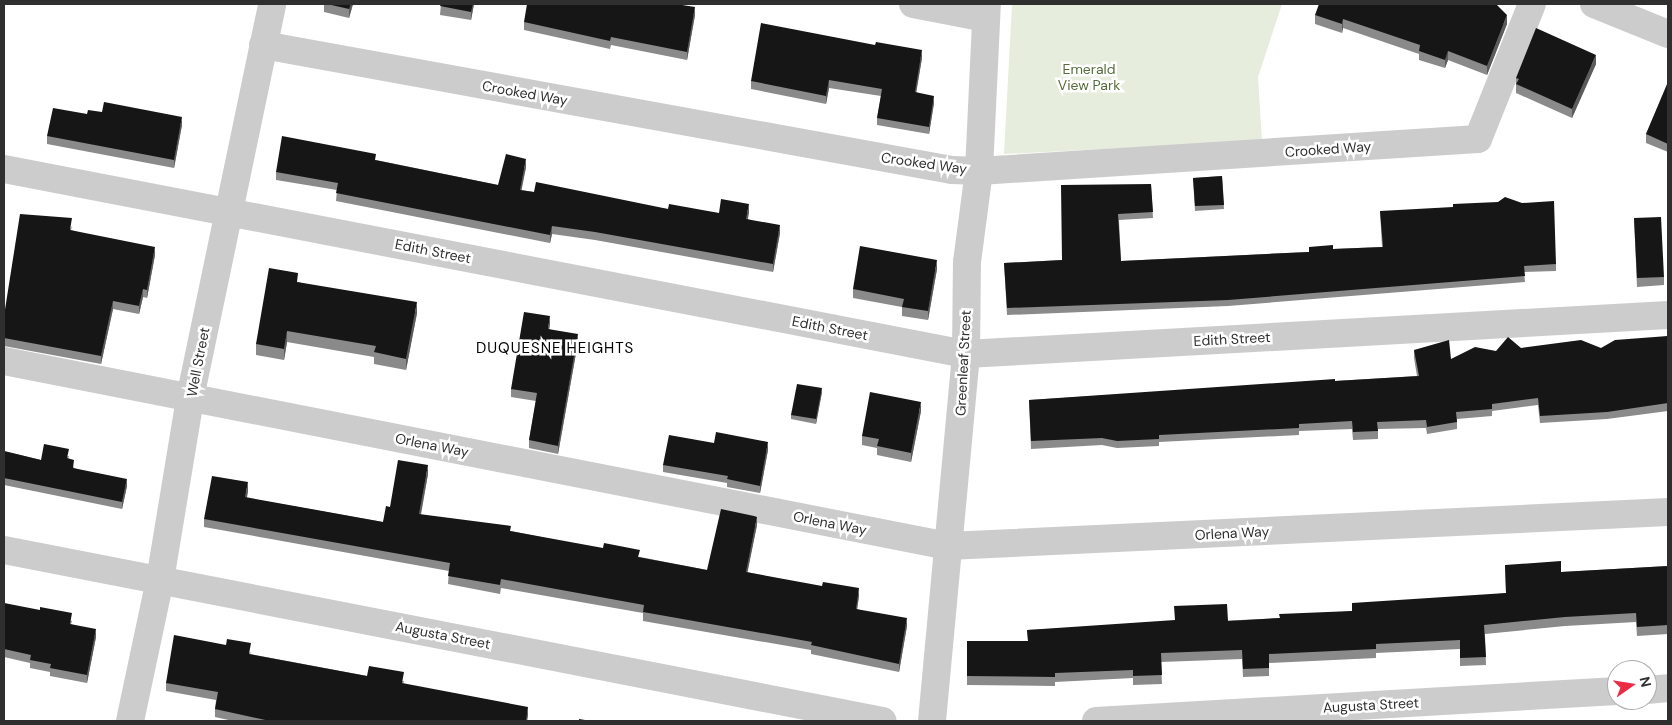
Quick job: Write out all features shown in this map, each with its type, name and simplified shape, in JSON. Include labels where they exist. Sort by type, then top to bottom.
[{"type":"street","name":"Well Street","points":[[130,721],[160,580],[190,398],[272,4]]},
{"type":"street","points":[[913,4],[986,11]]},
{"type":"street","name":"Crooked Way","points":[[262,45],[952,170],[979,171],[1478,139],[1532,4]]},
{"type":"street","points":[[1594,4],[1668,34]]},
{"type":"street","name":"Greenleaf Street","points":[[932,721],[966,354],[967,262],[979,171],[986,11]]},
{"type":"street","name":"Edith Street","points":[[4,169],[966,354],[1668,315]]},
{"type":"street","name":"Orlena Way","points":[[4,361],[948,546],[1668,512]]},
{"type":"street","name":"Augusta Street","points":[[4,550],[883,721]]},
{"type":"street","name":"Augusta Street","points":[[1096,721],[1607,692]]},
{"type":"green space","name":"Emerald View Park","points":[[1012,4],[1282,4],[1258,77],[1262,141],[1004,154]]},
{"type":"building","points":[[327,4],[351,4],[349,9]]},
{"type":"building","points":[[441,4],[473,4],[471,12],[440,6]]},
{"type":"building","points":[[527,4],[676,4],[695,7],[687,52],[611,37],[610,41],[524,22]]},
{"type":"building","points":[[1319,4],[1496,4],[1507,15],[1487,66],[1448,51],[1445,60],[1419,51],[1420,45],[1343,19],[1342,24],[1315,15]]},
{"type":"building","points":[[761,23],[875,45],[876,42],[922,50],[915,92],[934,96],[929,127],[877,118],[882,89],[829,80],[826,96],[751,81]]},
{"type":"building","points":[[1536,28],[1596,55],[1572,109],[1516,84],[1519,79],[1516,78]]},
{"type":"building","points":[[1668,82],[1668,144],[1646,134]]},
{"type":"building","points":[[104,102],[182,117],[174,160],[47,136],[53,108],[87,114],[88,110],[102,112]]},
{"type":"building","points":[[282,136],[376,154],[375,160],[498,185],[506,154],[526,159],[520,190],[534,192],[536,182],[668,209],[669,204],[719,213],[721,199],[749,204],[746,219],[780,225],[773,264],[552,226],[550,235],[336,193],[338,183],[276,172]]},
{"type":"building","points":[[1222,176],[1224,205],[1195,206],[1193,178]]},
{"type":"building","points":[[1151,184],[1153,212],[1118,214],[1121,261],[1309,252],[1309,247],[1333,245],[1333,249],[1383,247],[1380,211],[1453,207],[1453,204],[1498,202],[1505,197],[1522,203],[1554,201],[1556,264],[1524,266],[1525,276],[1228,300],[1007,308],[1004,263],[1062,260],[1061,185]]},
{"type":"building","points":[[20,214],[72,218],[70,230],[155,247],[147,290],[143,289],[139,306],[113,301],[101,356],[4,338],[4,316]]},
{"type":"building","points":[[1661,217],[1664,277],[1637,278],[1634,218]]},
{"type":"building","points":[[860,246],[937,260],[928,311],[902,307],[904,299],[853,289]]},
{"type":"building","points":[[269,268],[298,273],[297,282],[417,302],[406,359],[374,352],[376,346],[287,331],[284,349],[256,344]]},
{"type":"building","points":[[524,312],[550,316],[548,329],[578,334],[558,446],[529,440],[537,393],[511,389]]},
{"type":"building","points":[[1668,336],[1668,403],[1607,412],[1540,416],[1538,398],[1492,404],[1492,409],[1456,412],[1457,422],[1427,427],[1426,420],[1377,422],[1378,431],[1353,432],[1352,421],[1299,424],[1299,428],[1159,435],[1159,439],[1117,441],[1102,438],[1031,441],[1029,400],[1335,379],[1335,381],[1419,376],[1414,350],[1449,340],[1451,359],[1475,347],[1496,351],[1508,337],[1521,348],[1581,340],[1601,348],[1615,340]]},
{"type":"building","points":[[797,384],[822,388],[816,419],[791,415]]},
{"type":"building","points":[[870,392],[921,402],[911,453],[877,446],[879,439],[862,436]]},
{"type":"building","points":[[716,432],[768,442],[760,486],[727,479],[728,476],[663,465],[669,435],[714,443]]},
{"type":"building","points":[[44,444],[69,449],[67,458],[74,460],[73,468],[127,479],[122,502],[4,478],[4,451],[41,460]]},
{"type":"building","points":[[398,460],[428,465],[419,514],[511,526],[510,531],[603,548],[604,543],[640,550],[638,557],[707,570],[721,509],[757,517],[746,572],[822,586],[823,582],[859,588],[856,609],[907,618],[899,664],[811,645],[812,642],[643,612],[644,605],[501,579],[500,585],[448,576],[450,563],[204,519],[212,476],[248,482],[245,497],[383,522],[386,506],[390,507]]},
{"type":"building","points":[[1561,561],[1561,572],[1668,566],[1668,625],[1637,627],[1636,613],[1565,617],[1484,625],[1486,657],[1460,658],[1460,640],[1376,644],[1376,649],[1269,654],[1269,668],[1243,669],[1242,650],[1161,653],[1162,675],[1133,676],[1133,670],[1055,673],[1055,677],[967,676],[967,641],[1028,641],[1027,630],[1175,620],[1174,606],[1227,604],[1228,621],[1280,618],[1279,614],[1352,611],[1352,603],[1506,593],[1505,565]]},
{"type":"building","points":[[4,603],[40,610],[40,607],[72,613],[70,624],[96,629],[87,675],[50,668],[51,664],[30,660],[31,655],[4,649]]},
{"type":"building","points":[[174,635],[226,645],[227,639],[251,643],[249,654],[367,676],[369,666],[404,672],[402,683],[528,707],[526,721],[270,721],[215,709],[218,692],[166,683]]},
{"type":"district","name":"DUQUESNE HEIGHTS","points":[[555,349]]}]
